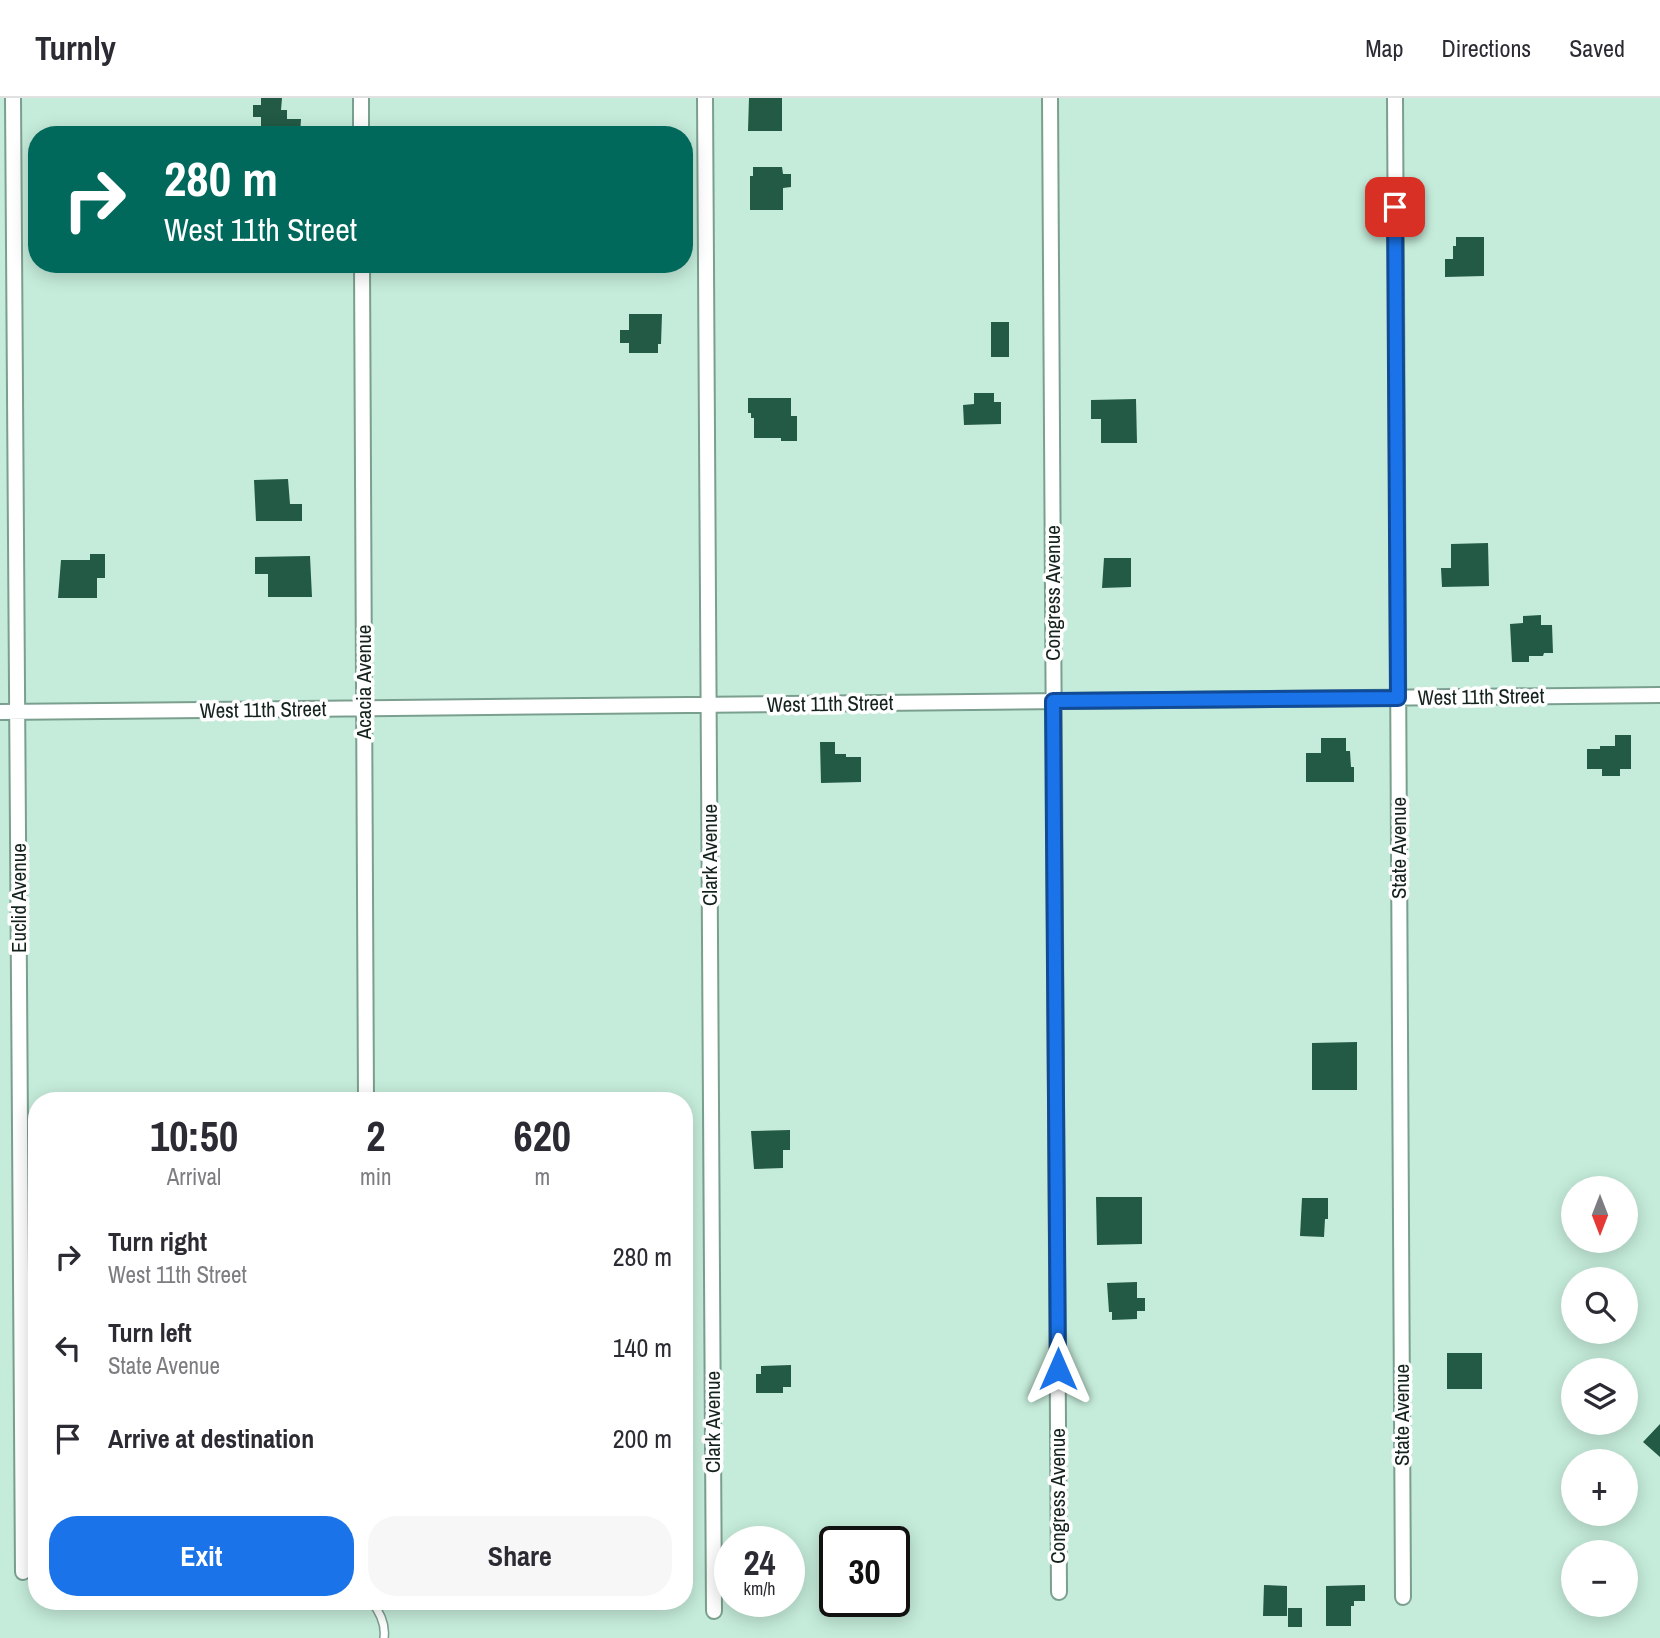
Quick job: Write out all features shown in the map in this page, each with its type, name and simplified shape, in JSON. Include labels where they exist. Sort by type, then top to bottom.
[{"type":"street","name":"Euclid Avenue","points":[[13,98],[23,1572]]},
{"type":"street","points":[[361,98],[361,126]]},
{"type":"street","name":"Clark Avenue","points":[[705,98],[714,1611]]},
{"type":"street","name":"Congress Avenue","points":[[1050,98],[1059,1592]]},
{"type":"street","name":"State Avenue","points":[[1395,98],[1403,1597]]},
{"type":"street","name":"Acacia Avenue","points":[[362,273],[366,1092]]},
{"type":"street","name":"West 11th Street","points":[[0,712],[1660,695]]},
{"type":"lane","points":[[378,1610],[383,1638]]},
{"type":"building","points":[[261,98],[282,98],[281,110],[287,110],[287,119],[301,119],[301,126],[261,126],[261,117],[253,117],[253,105],[261,105]]},
{"type":"building","points":[[749,98],[782,98],[782,131],[748,131]]},
{"type":"building","points":[[753,167],[782,167],[783,174],[791,174],[791,187],[783,188],[783,210],[750,210],[750,176],[753,176]]},
{"type":"building","points":[[1456,237],[1484,237],[1484,276],[1445,277],[1445,259],[1453,259]]},
{"type":"building","points":[[629,314],[662,314],[658,353],[629,353],[629,343],[620,343],[620,330],[629,330]]},
{"type":"building","points":[[991,322],[1009,322],[1009,357],[991,357]]},
{"type":"building","points":[[974,393],[994,393],[994,402],[1001,402],[1001,424],[964,425],[963,405],[974,404]]},
{"type":"building","points":[[748,398],[791,398],[791,416],[797,416],[797,441],[754,438],[754,418],[748,413]]},
{"type":"building","points":[[1136,399],[1137,443],[1101,443],[1101,419],[1091,419],[1091,400]]},
{"type":"building","points":[[288,479],[290,504],[302,504],[302,521],[256,521],[254,480]]},
{"type":"building","points":[[1488,543],[1489,586],[1442,587],[1441,568],[1451,568],[1451,544]]},
{"type":"building","points":[[90,554],[105,554],[105,578],[97,578],[97,598],[58,598],[61,560],[90,560]]},
{"type":"building","points":[[310,556],[312,597],[268,597],[268,574],[255,574],[255,557]]},
{"type":"building","points":[[1104,558],[1131,558],[1131,587],[1102,588]]},
{"type":"building","points":[[1541,615],[1541,625],[1552,625],[1553,653],[1529,656],[1529,662],[1512,662],[1510,624],[1523,623],[1523,616]]},
{"type":"building","points":[[1615,735],[1631,735],[1631,769],[1620,769],[1620,776],[1602,776],[1602,769],[1587,769],[1587,749],[1615,746]]},
{"type":"building","points":[[1321,738],[1346,738],[1346,751],[1350,751],[1351,767],[1354,767],[1354,782],[1306,782],[1306,753],[1321,753]]},
{"type":"building","points":[[820,742],[835,742],[835,754],[861,757],[861,782],[821,783]]},
{"type":"building","points":[[1357,1042],[1357,1090],[1312,1090],[1312,1043]]},
{"type":"building","points":[[790,1130],[790,1150],[783,1150],[783,1168],[754,1169],[751,1131]]},
{"type":"building","points":[[1096,1197],[1142,1197],[1142,1244],[1097,1245]]},
{"type":"building","points":[[1302,1198],[1328,1198],[1328,1219],[1325,1219],[1324,1237],[1300,1236]]},
{"type":"building","points":[[1137,1282],[1137,1298],[1145,1298],[1145,1311],[1137,1311],[1137,1319],[1112,1320],[1107,1283]]},
{"type":"building","points":[[1447,1353],[1482,1353],[1482,1389],[1447,1389]]},
{"type":"building","points":[[791,1365],[791,1387],[783,1387],[783,1393],[756,1393],[756,1374],[761,1374],[761,1366]]},
{"type":"building","points":[[1660,1424],[1660,1457],[1643,1442]]},
{"type":"building","points":[[1264,1585],[1287,1586],[1287,1616],[1263,1616]]},
{"type":"building","points":[[1365,1585],[1365,1601],[1354,1601],[1354,1606],[1351,1606],[1351,1626],[1326,1626],[1326,1586]]},
{"type":"building","points":[[1288,1608],[1302,1608],[1302,1627],[1288,1627]]},
{"type":"route","points":[[1058,1369],[1053,701],[1398,698],[1395,207]]}]
